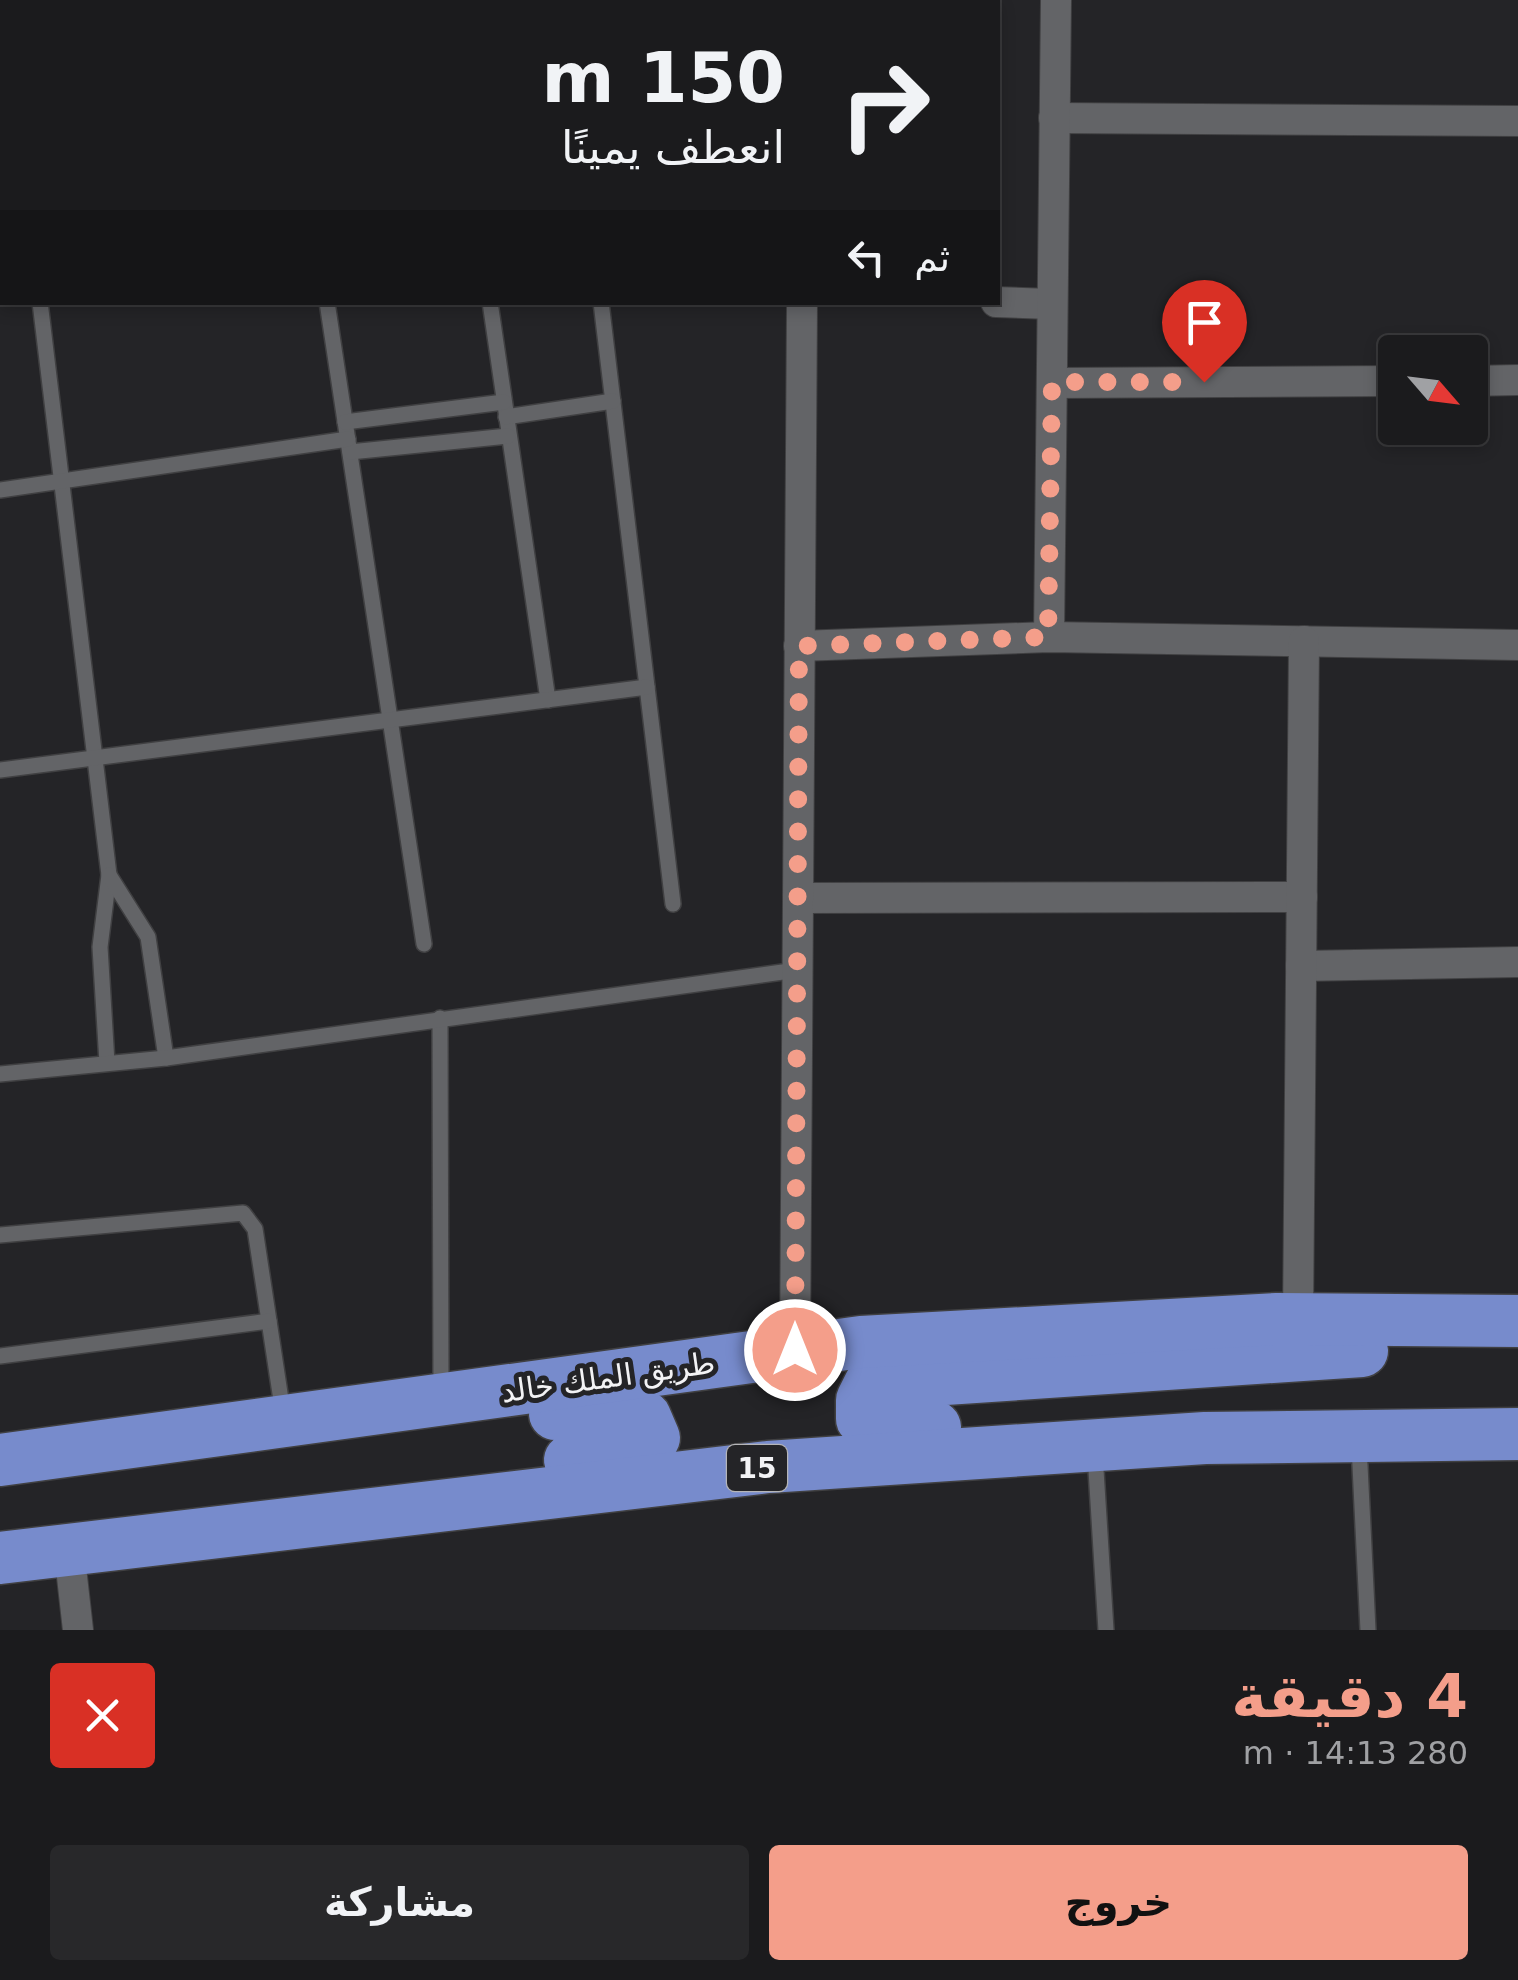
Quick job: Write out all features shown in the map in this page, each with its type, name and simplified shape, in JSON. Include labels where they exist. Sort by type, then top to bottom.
[{"type":"highway","name":"طريق الملك خالد","points":[[0,1460],[880,1340],[1298,1319],[1518,1321]]},
{"type":"highway","points":[[1518,1340],[870,1384],[862,1400],[862,1419],[874,1430],[1406,1405],[1518,1413]]},
{"type":"highway","points":[[0,1543],[167,1503],[624,1454],[654,1438],[645,1417],[618,1409],[92,1450]]},
{"type":"highway","name":"15","points":[[0,1558],[768,1467],[1094,1445],[1518,1434]]},
{"type":"street","points":[[1048,637],[1056,0]]},
{"type":"street","points":[[1054,118],[1518,121]]},
{"type":"street","points":[[1000,302],[1052,304]]},
{"type":"street","points":[[795,1350],[802,305]]},
{"type":"street","points":[[1488,380],[1518,380]]},
{"type":"street","points":[[1052,382],[1378,381]]},
{"type":"street","points":[[799,646],[1048,637],[1518,644]]},
{"type":"street","points":[[1298,1319],[1304,641]]},
{"type":"street","points":[[798,898],[1302,897]]},
{"type":"street","points":[[1301,966],[1518,962]]},
{"type":"street","points":[[69,1550],[78,1630]]},
{"type":"lane","points":[[40,305],[109,875],[100,947],[107,1063]]},
{"type":"lane","points":[[327,305],[424,944]]},
{"type":"lane","points":[[490,305],[548,700]]},
{"type":"lane","points":[[601,305],[673,904]]},
{"type":"lane","points":[[345,422],[613,401]]},
{"type":"lane","points":[[397,416],[401,447]]},
{"type":"lane","points":[[0,490],[349,446],[401,447],[508,436]]},
{"type":"lane","points":[[0,770],[647,687]]},
{"type":"lane","points":[[109,875],[148,938],[166,1058]]},
{"type":"lane","points":[[0,1074],[166,1058],[797,970]]},
{"type":"lane","points":[[440,1018],[441,1400]]},
{"type":"lane","points":[[0,1235],[243,1214],[256,1229],[284,1422]]},
{"type":"lane","points":[[0,1356],[269,1322]]},
{"type":"lane","points":[[1359,1436],[1368,1630]]},
{"type":"lane","points":[[1094,1445],[1106,1630]]},
{"type":"route","points":[[795,1350],[799,646],[1048,637],[1052,382],[1204,382]]}]
